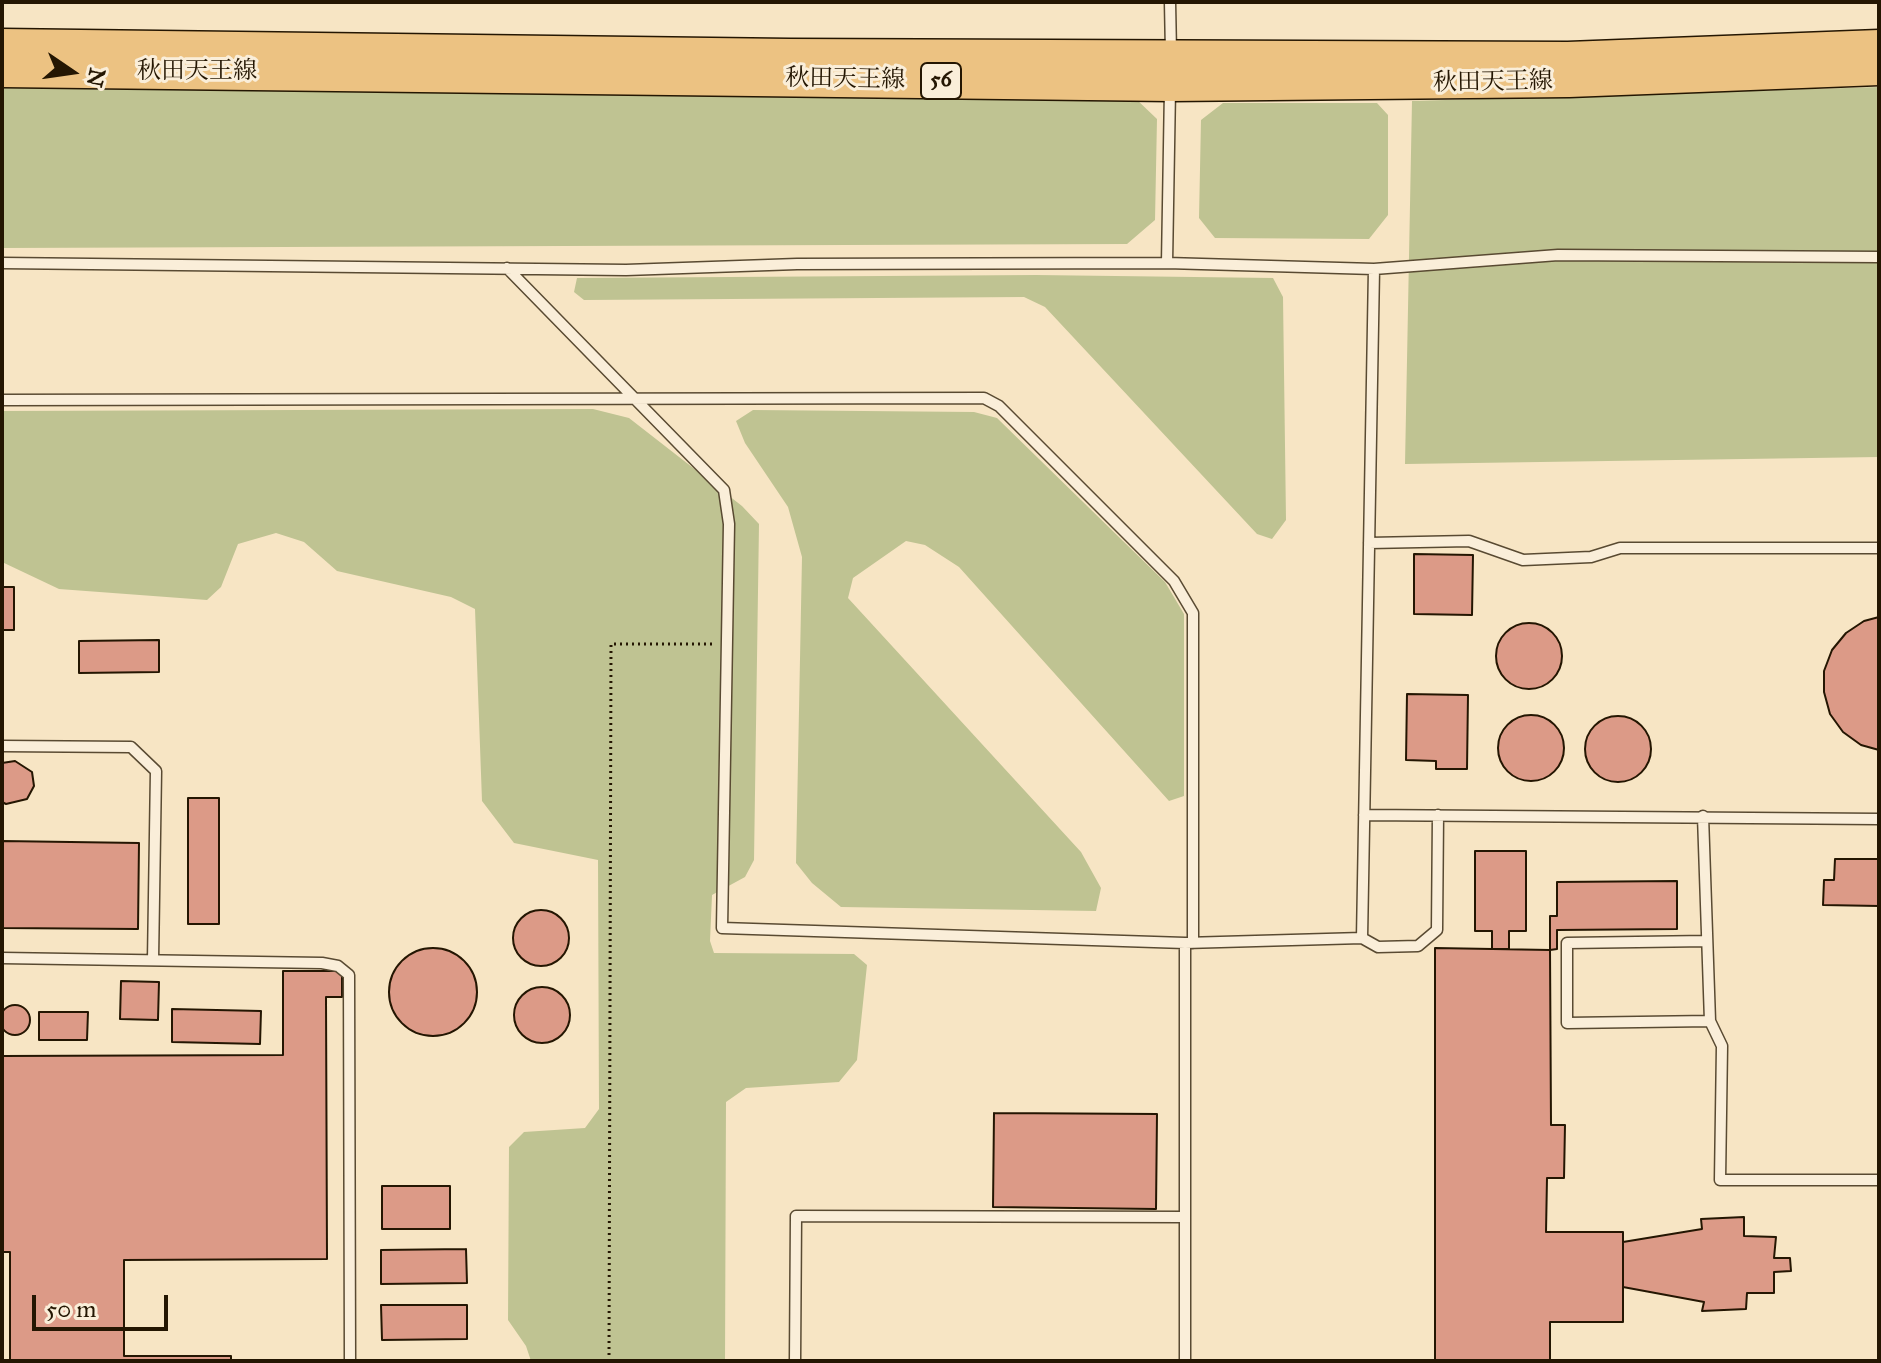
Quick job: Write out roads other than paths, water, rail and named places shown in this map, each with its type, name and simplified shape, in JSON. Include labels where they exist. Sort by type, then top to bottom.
[{"type":"main road","name":"秋田天王線","points":[[2,45],[790,55],[1569,81],[1879,69]]},
{"type":"main road","name":"秋田天王線","points":[[2,71],[1171,70],[1879,46]]},
{"type":"lane","points":[[1167,263],[1170,2]]},
{"type":"lane","points":[[2,263],[626,270],[797,264],[1167,263],[1374,269],[1558,255],[1879,257]]},
{"type":"lane","points":[[507,268],[724,490],[729,524],[722,928],[1189,943],[1362,938],[1378,947],[1418,946],[1437,930],[1438,815]]},
{"type":"lane","points":[[1362,938],[1374,269]]},
{"type":"lane","points":[[2,400],[984,398],[999,406],[1174,581],[1193,613],[1185,1361]]},
{"type":"lane","points":[[1369,543],[1469,541],[1523,560],[1591,557],[1620,548],[1879,548]]},
{"type":"lane","points":[[2,746],[131,747],[156,771],[153,960]]},
{"type":"lane","points":[[1364,815],[1879,819]]},
{"type":"lane","points":[[1703,816],[1710,1021],[1722,1046],[1720,1180],[1879,1180]]},
{"type":"lane","points":[[1707,941],[1567,943],[1567,1023],[1710,1021]]},
{"type":"lane","points":[[2,958],[322,963],[338,966],[349,975],[350,1361]]},
{"type":"lane","points":[[795,1361],[796,1216],[1185,1217]]}]
